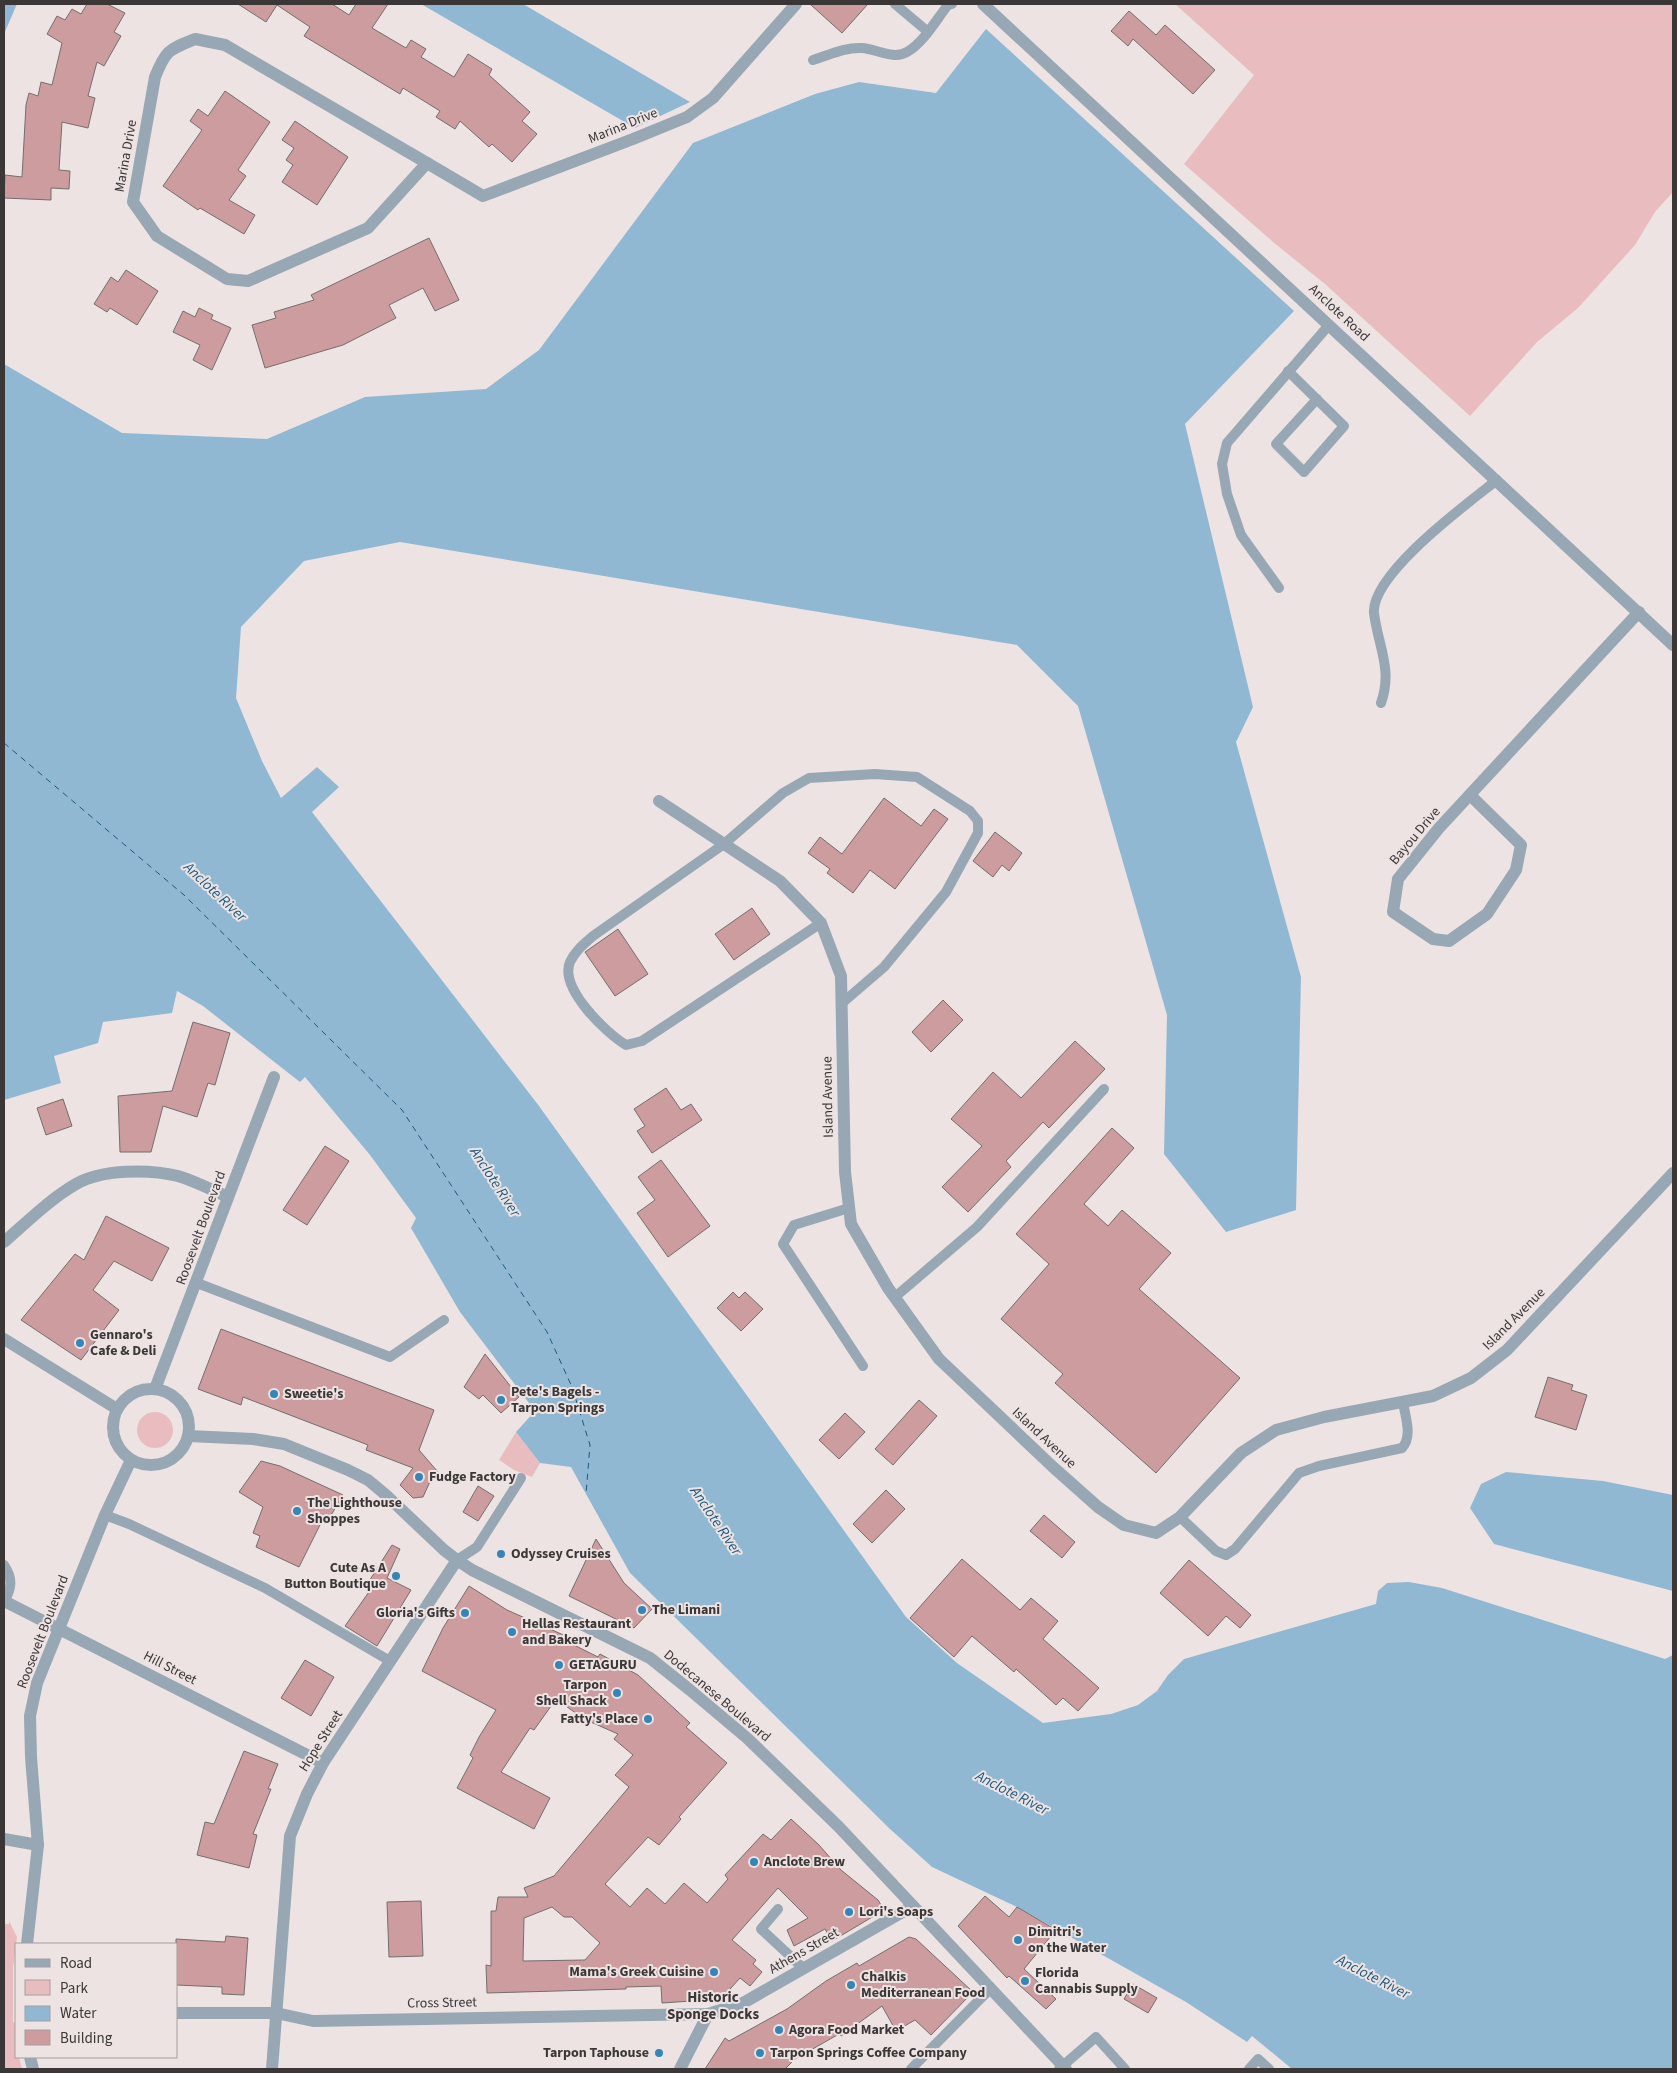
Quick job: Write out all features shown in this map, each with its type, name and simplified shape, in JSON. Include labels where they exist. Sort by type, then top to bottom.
[{"type":"street","name":"Marina Drive","points":[[427,163],[368,228],[248,281],[227,279],[158,236],[133,202],[155,77],[162,59],[170,49],[195,39],[225,45],[427,163],[483,196],[632,140],[687,117],[714,98],[796,4]]},
{"type":"street","name":"Anclote Road","points":[[983,4],[1673,645]]},
{"type":"street","name":"Bayou Drive","points":[[1470,795],[1521,845],[1516,870],[1487,914],[1449,941],[1434,939],[1394,912],[1398,879],[1439,828],[1639,612]]},
{"type":"street","name":"Island Avenue","points":[[659,801],[780,881],[821,923],[841,976],[845,1172],[852,1224],[895,1297],[939,1359],[1098,1507],[1124,1525],[1156,1533],[1180,1517],[1241,1453],[1276,1430],[1324,1417],[1433,1396],[1471,1378],[1508,1350],[1673,1174]]},
{"type":"street","name":"Roosevelt Boulevard","points":[[156,1389],[274,1077]]},
{"type":"street","points":[[4,1242],[50,1202],[77,1183],[112,1173],[142,1171],[178,1176],[228,1197]]},
{"type":"street","points":[[4,1339],[117,1409]]},
{"type":"street","points":[[144,1389],[156,1389],[168,1393],[178,1400],[186,1411],[189,1423],[189,1436],[180,1452],[166,1463],[154,1466],[142,1465],[131,1460],[119,1447],[113,1432],[113,1420],[117,1409],[133,1393],[144,1389]]},
{"type":"street","name":"Dodecanese Boulevard","points":[[189,1436],[253,1438],[284,1444],[348,1470],[368,1480],[444,1550],[472,1570],[650,1658],[747,1738],[839,1827],[991,1988],[1062,2068]]},
{"type":"street","name":"Roosevelt Boulevard","points":[[27,1943],[38,1846],[31,1757],[30,1716],[37,1683],[104,1515],[131,1460]]},
{"type":"street","name":"Hope Street","points":[[272,2069],[290,1836],[307,1794],[323,1763],[457,1560]]},
{"type":"street","name":"Hill Street","points":[[4,1601],[323,1763]]},
{"type":"street","points":[[4,1839],[38,1846]]},
{"type":"street","name":"Athens Street","points":[[708,2014],[743,2003],[913,1906]]},
{"type":"street","name":"Cross Street","points":[[178,2013],[276,2013],[313,2021],[708,2014]]},
{"type":"street","points":[[680,2069],[708,2014]]},
{"type":"lane","points":[[895,4],[927,31]]},
{"type":"lane","points":[[813,60],[849,49],[863,48],[897,55],[906,53],[916,45],[950,4]]},
{"type":"lane","points":[[1279,588],[1241,535],[1227,494],[1222,464],[1227,443],[1329,324]]},
{"type":"lane","points":[[1288,371],[1317,399],[1344,426],[1304,472],[1276,444],[1317,399]]},
{"type":"lane","points":[[1381,703],[1386,688],[1386,672],[1374,611],[1379,593],[1406,558],[1441,524],[1497,480]]},
{"type":"lane","points":[[821,923],[642,1041],[626,1045],[613,1038],[575,994],[568,973],[570,963],[578,950],[593,936],[724,844],[783,793],[809,778],[875,774],[917,777],[970,811],[978,821],[978,833],[946,892],[884,967],[841,1004]]},
{"type":"lane","points":[[895,1297],[977,1227],[1104,1090]]},
{"type":"lane","points":[[849,1208],[794,1225],[784,1244],[863,1366]]},
{"type":"lane","points":[[197,1282],[390,1357],[444,1320]]},
{"type":"lane","points":[[1180,1517],[1216,1551],[1226,1555],[1236,1549],[1299,1473],[1319,1466],[1402,1448],[1406,1444],[1408,1432],[1403,1402]]},
{"type":"lane","name":"Hope Street","points":[[457,1560],[477,1547],[521,1478]]},
{"type":"lane","points":[[104,1515],[129,1524],[266,1588],[390,1661]]},
{"type":"lane","points":[[4,1565],[11,1575],[10,1588],[4,1601]]},
{"type":"lane","points":[[778,1909],[760,1929],[804,1968]]},
{"type":"lane","points":[[911,2069],[991,1988]]},
{"type":"lane","points":[[1062,2068],[1096,2037],[1125,2069]]},
{"type":"lane","points":[[1250,2069],[1258,2059],[1269,2069]]},
{"type":"green space","points":[[1175,4],[1673,4],[1673,192],[1655,212],[1635,245],[1578,308],[1537,342],[1470,416],[1325,284],[1273,242],[1184,164],[1254,75]]},
{"type":"green space","points":[[155,1412],[168,1417],[173,1430],[168,1443],[155,1448],[142,1443],[137,1430],[142,1417]]},
{"type":"green space","points":[[516,1432],[540,1463],[532,1477],[514,1470],[499,1460]]},
{"type":"green space","points":[[9,1921],[17,1937],[13,1968],[13,2022],[15,2023],[15,2058],[19,2058],[22,2069],[4,2069],[4,1924],[9,1924]]},
{"type":"water","points":[[4,4],[17,4],[4,34]]},
{"type":"water","points":[[421,4],[523,4],[690,102],[635,128]]},
{"type":"water","name":"Anclote River","points":[[986,29],[1294,311],[1185,424],[1253,707],[1236,742],[1301,977],[1296,1210],[1226,1232],[1164,1154],[1167,1015],[1078,706],[1017,645],[400,542],[304,561],[241,627],[236,698],[262,761],[281,798],[317,767],[339,787],[312,812],[539,1106],[906,1617],[957,1663],[1043,1723],[1111,1714],[1138,1705],[1157,1691],[1168,1675],[1184,1659],[1376,1604],[1378,1591],[1387,1583],[1409,1582],[1442,1588],[1665,1659],[1673,1655],[1673,2069],[1292,2069],[1252,2036],[1247,2042],[1186,2002],[1017,1907],[932,1867],[889,1828],[630,1573],[571,1467],[540,1463],[516,1432],[535,1411],[460,1312],[411,1228],[416,1218],[370,1155],[305,1077],[300,1082],[203,1006],[177,991],[172,1013],[103,1022],[98,1043],[54,1056],[61,1083],[4,1100],[4,364],[122,433],[267,439],[365,397],[486,389],[539,350],[693,143],[815,94],[859,82],[936,93]]},
{"type":"water","points":[[1506,1472],[1603,1481],[1673,1495],[1673,1591],[1494,1544],[1470,1508],[1481,1484]]},
{"type":"building","points":[[87,4],[107,4],[125,13],[114,32],[121,36],[104,66],[97,62],[88,96],[95,98],[88,128],[62,122],[59,170],[70,171],[69,189],[51,188],[51,200],[4,198],[5,175],[22,177],[26,105],[29,93],[38,96],[41,82],[52,85],[62,43],[47,34],[57,16],[65,20],[72,9],[81,14]]},
{"type":"building","points":[[238,4],[332,4],[349,15],[356,4],[388,4],[372,28],[406,48],[411,40],[426,49],[421,57],[454,77],[468,54],[492,69],[489,75],[530,112],[522,121],[537,134],[512,162],[492,144],[489,147],[460,121],[455,129],[436,117],[440,111],[403,88],[400,94],[304,36],[310,27],[277,5],[266,22]]},
{"type":"building","points":[[810,4],[868,4],[842,33]]},
{"type":"building","points":[[1129,11],[1156,35],[1165,25],[1215,70],[1193,94],[1133,39],[1128,46],[1111,31]]},
{"type":"building","points":[[225,91],[270,122],[238,170],[246,176],[229,200],[255,215],[244,234],[200,208],[198,210],[163,186],[202,130],[190,121],[198,109],[208,116]]},
{"type":"building","points":[[295,121],[348,157],[317,205],[282,182],[293,165],[286,160],[294,148],[282,140]]},
{"type":"building","points":[[429,238],[459,300],[435,311],[423,288],[389,305],[396,318],[343,345],[265,368],[252,325],[276,318],[274,312],[314,300],[311,295]]},
{"type":"building","points":[[126,270],[158,291],[137,325],[110,308],[107,312],[94,304],[111,277],[118,282]]},
{"type":"building","points":[[199,308],[213,315],[211,319],[231,328],[212,370],[193,360],[200,345],[173,332],[183,311],[195,317]]},
{"type":"building","points":[[884,798],[921,826],[934,809],[948,819],[895,889],[870,870],[853,893],[827,873],[830,869],[808,853],[820,837],[842,854]]},
{"type":"building","points":[[995,832],[1022,853],[1009,871],[1002,865],[993,877],[973,861]]},
{"type":"building","points":[[752,908],[770,934],[734,960],[715,934]]},
{"type":"building","points":[[618,929],[648,974],[615,996],[585,952]]},
{"type":"building","points":[[943,1000],[963,1020],[931,1052],[912,1032]]},
{"type":"building","points":[[193,1022],[230,1033],[215,1085],[208,1083],[197,1117],[163,1106],[151,1152],[120,1152],[118,1096],[172,1091]]},
{"type":"building","points":[[1075,1041],[1105,1069],[1049,1128],[1043,1122],[1006,1161],[1011,1167],[968,1212],[942,1187],[982,1146],[951,1119],[993,1072],[1021,1098]]},
{"type":"building","points":[[666,1088],[681,1110],[691,1104],[702,1120],[652,1153],[637,1131],[645,1126],[634,1109]]},
{"type":"building","points":[[63,1099],[72,1126],[46,1135],[37,1108]]},
{"type":"building","points":[[1112,1128],[1134,1148],[1084,1204],[1108,1226],[1122,1210],[1171,1253],[1139,1289],[1240,1378],[1156,1473],[1055,1383],[1063,1374],[1001,1319],[1049,1264],[1016,1234]]},
{"type":"building","points":[[325,1146],[349,1161],[307,1225],[283,1210]]},
{"type":"building","points":[[661,1160],[710,1226],[668,1257],[637,1213],[655,1200],[638,1177]]},
{"type":"building","points":[[106,1216],[169,1248],[152,1281],[114,1261],[93,1290],[119,1310],[81,1360],[21,1320],[75,1254],[84,1260]]},
{"type":"building","points":[[733,1292],[739,1298],[745,1292],[763,1309],[741,1331],[717,1308]]},
{"type":"building","points":[[221,1329],[434,1410],[419,1450],[444,1479],[433,1475],[423,1497],[413,1498],[400,1485],[413,1468],[366,1450],[368,1445],[243,1397],[241,1405],[198,1389]]},
{"type":"building","points":[[485,1354],[519,1397],[501,1413],[483,1395],[479,1399],[464,1387]]},
{"type":"building","points":[[1548,1377],[1573,1385],[1571,1390],[1587,1395],[1576,1430],[1535,1417]]},
{"type":"building","points":[[919,1400],[937,1416],[893,1465],[875,1449]]},
{"type":"building","points":[[845,1413],[865,1432],[839,1459],[819,1440]]},
{"type":"building","name":"The Lighthouse Shoppes","points":[[261,1461],[280,1466],[343,1495],[330,1517],[325,1515],[299,1567],[256,1547],[260,1536],[253,1533],[263,1507],[239,1492]]},
{"type":"building","points":[[478,1486],[494,1496],[478,1521],[463,1512]]},
{"type":"building","points":[[886,1490],[905,1509],[872,1543],[853,1524]]},
{"type":"building","points":[[1044,1515],[1075,1542],[1062,1558],[1030,1531]]},
{"type":"building","points":[[596,1539],[624,1583],[652,1609],[634,1628],[569,1596]]},
{"type":"building","points":[[392,1545],[400,1549],[387,1578],[411,1590],[377,1646],[345,1626],[371,1589],[366,1586]]},
{"type":"building","points":[[962,1559],[1020,1610],[1031,1598],[1058,1621],[1043,1639],[1099,1688],[1078,1711],[1063,1698],[1056,1705],[1016,1669],[1014,1672],[972,1636],[954,1657],[910,1618]]},
{"type":"building","points":[[1189,1560],[1251,1615],[1240,1628],[1226,1616],[1208,1636],[1160,1593]]},
{"type":"building","points":[[469,1586],[507,1610],[568,1637],[566,1641],[598,1657],[600,1654],[638,1675],[690,1723],[686,1727],[727,1763],[679,1817],[681,1819],[659,1845],[648,1837],[605,1884],[630,1907],[647,1888],[665,1904],[684,1883],[707,1903],[728,1879],[725,1875],[763,1834],[771,1840],[791,1819],[819,1845],[841,1870],[878,1900],[884,1910],[832,1941],[825,1929],[794,1946],[787,1930],[808,1918],[778,1888],[732,1940],[756,1960],[753,1964],[762,1972],[750,1986],[740,1978],[721,1999],[662,2003],[661,1986],[626,1987],[626,1989],[487,1993],[486,1965],[491,1966],[491,1911],[496,1911],[498,1897],[528,1897],[524,1888],[554,1876],[629,1787],[615,1775],[633,1755],[614,1739],[618,1734],[584,1719],[556,1699],[534,1730],[530,1728],[501,1772],[550,1798],[534,1829],[457,1788],[473,1758],[470,1755],[479,1737],[496,1710],[422,1671],[443,1628]],"holes":[[[552,1907],[564,1917],[572,1917],[600,1943],[585,1960],[523,1961],[524,1918]]]},
{"type":"building","points":[[305,1660],[334,1677],[311,1716],[281,1698]]},
{"type":"building","points":[[244,1751],[278,1764],[268,1789],[271,1789],[253,1834],[257,1835],[249,1868],[197,1855],[205,1822],[214,1824]]},
{"type":"building","points":[[985,1896],[1009,1917],[1017,1907],[1056,1930],[1024,1969],[1056,1999],[1046,2009],[1009,1976],[1007,1978],[958,1926]]},
{"type":"building","points":[[421,1901],[423,1956],[389,1957],[387,1902]]},
{"type":"building","points":[[226,1936],[248,1938],[244,1995],[222,1994],[222,1987],[178,1985],[178,1943],[176,1943],[176,1939],[225,1942]]},
{"type":"building","points":[[909,1937],[916,1939],[973,1992],[931,2035],[915,2020],[896,2031],[882,2006],[841,2036],[839,2034],[795,2059],[785,2069],[705,2069],[725,2038],[729,2041],[787,2009],[826,1981],[857,1963],[859,1966]]},
{"type":"building","points":[[1133,1984],[1157,1998],[1148,2013],[1124,1999]]},
{"type":"ferry route","points":[[4,743],[184,895],[402,1110],[547,1332],[572,1387],[590,1445],[586,1494]]},
{"type":"place","name":"Gennaro's Cafe & Deli","points":[[80,1343]]},
{"type":"place","name":"Sweetie's","points":[[274,1394]]},
{"type":"place","name":"Pete's Bagels - Tarpon Springs","points":[[501,1400]]},
{"type":"place","name":"Fudge Factory","points":[[419,1477]]},
{"type":"place","name":"The Lighthouse Shoppes","points":[[297,1511]]},
{"type":"place","name":"Odyssey Cruises","points":[[501,1554]]},
{"type":"place","name":"Cute As A Button Boutique","points":[[396,1576]]},
{"type":"place","name":"The Limani","points":[[642,1610]]},
{"type":"place","name":"Gloria's Gifts","points":[[465,1613]]},
{"type":"place","name":"Hellas Restaurant and Bakery","points":[[512,1632]]},
{"type":"place","name":"GETAGURU","points":[[559,1665]]},
{"type":"place","name":"Tarpon Shell Shack","points":[[617,1693]]},
{"type":"place","name":"Fatty's Place","points":[[648,1719]]},
{"type":"place","name":"Anclote Brew","points":[[754,1862]]},
{"type":"place","name":"Lori's Soaps","points":[[849,1912]]},
{"type":"place","name":"Dimitri's on the Water","points":[[1018,1940]]},
{"type":"place","name":"Mama's Greek Cuisine","points":[[714,1972]]},
{"type":"place","name":"Florida Cannabis Supply","points":[[1025,1981]]},
{"type":"place","name":"Chalkis Mediterranean Food","points":[[851,1985]]},
{"type":"place","name":"Agora Food Market","points":[[779,2030]]},
{"type":"place","name":"Tarpon Taphouse","points":[[659,2053]]},
{"type":"place","name":"Tarpon Springs Coffee Company","points":[[760,2053]]},
{"type":"district","name":"Historic Sponge Docks","points":[[713,2006]]}]
